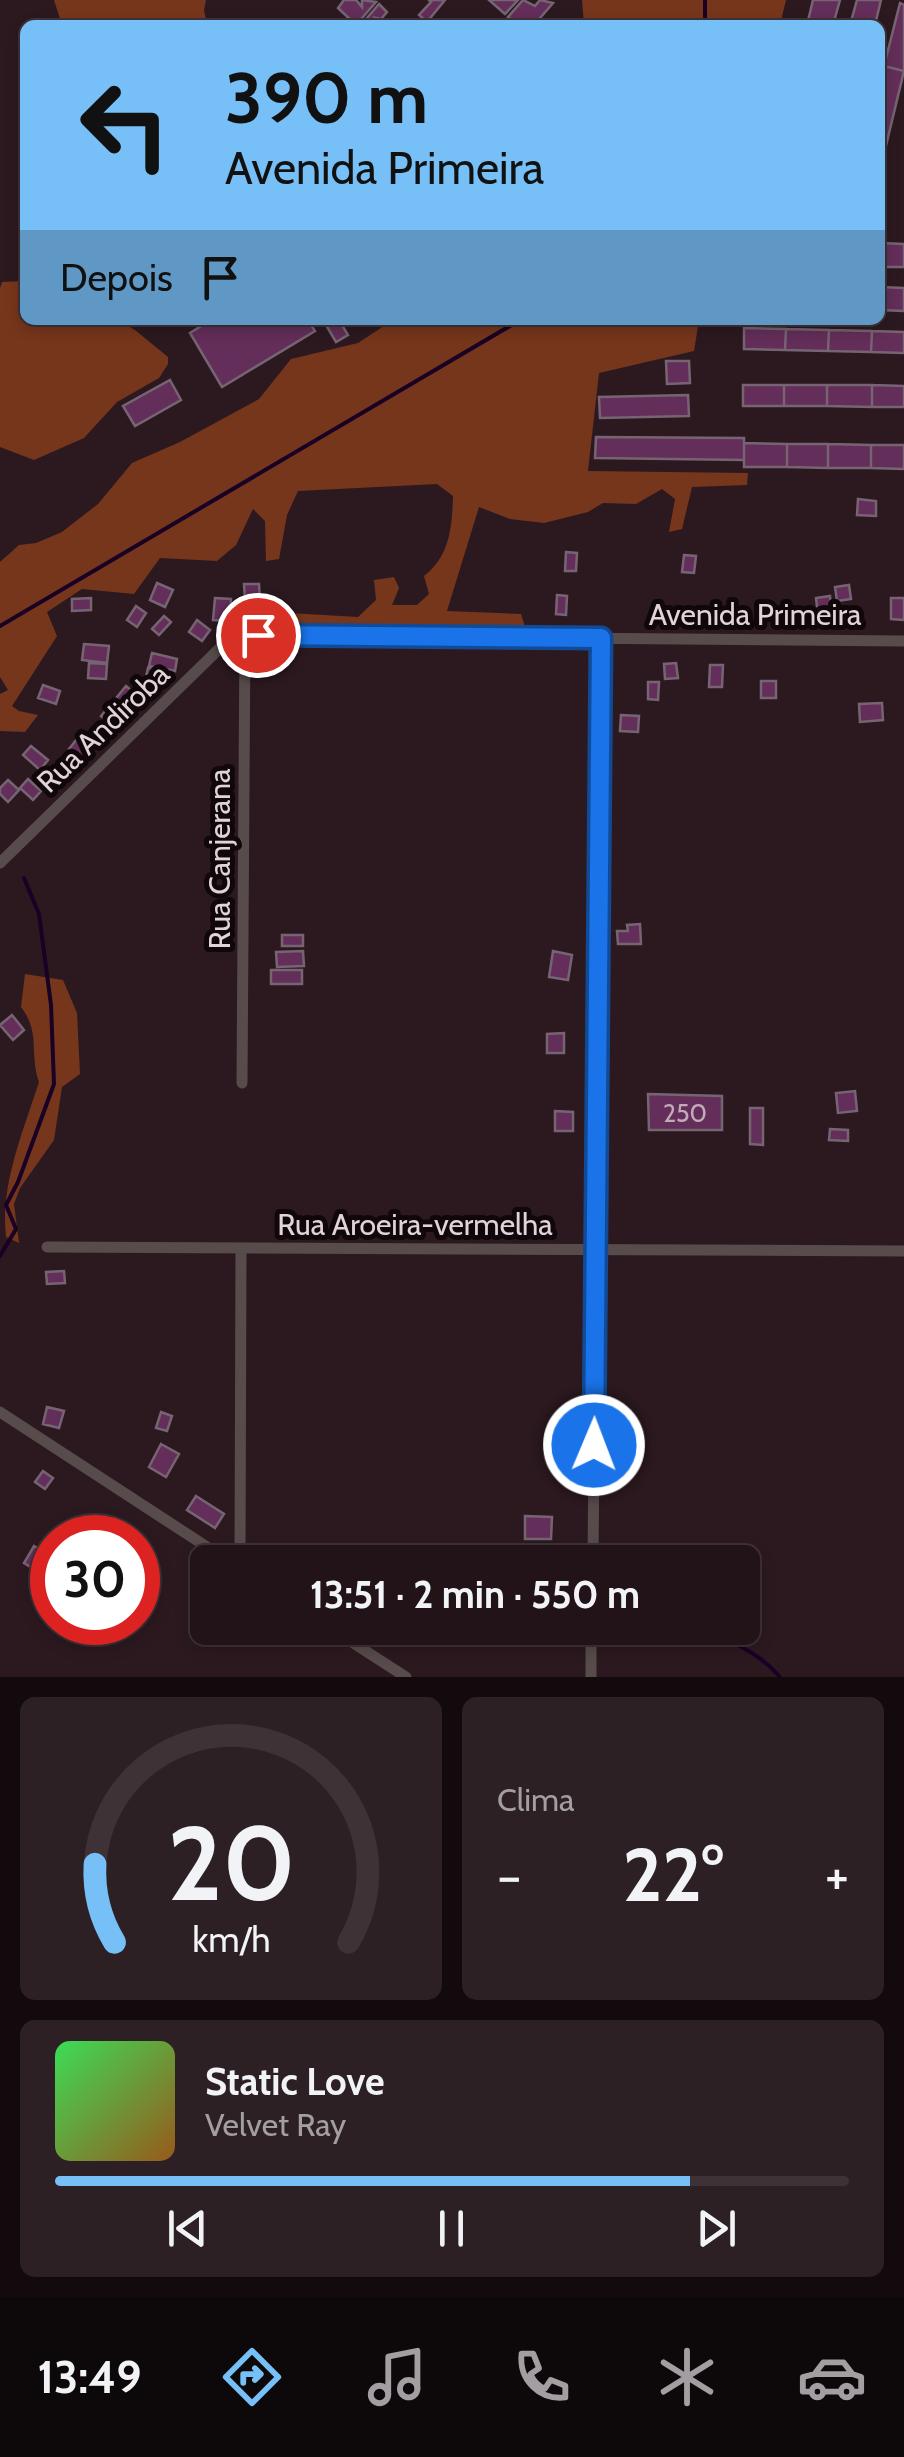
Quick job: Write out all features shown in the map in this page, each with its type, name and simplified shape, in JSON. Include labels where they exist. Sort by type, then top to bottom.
[{"type":"street","name":"Avenida Primeira","points":[[245,635],[904,640]]},
{"type":"street","name":"Rua Andiroba","points":[[0,863],[220,648],[245,635]]},
{"type":"street","name":"Rua Canjerana","points":[[242,1083],[245,635]]},
{"type":"street","points":[[592,1545],[601,638]]},
{"type":"street","name":"Rua Aroeira-vermelha","points":[[47,1247],[904,1251]]},
{"type":"street","points":[[240,1545],[242,1248]]},
{"type":"street","points":[[0,1412],[204,1545]]},
{"type":"street","points":[[356,1645],[406,1677]]},
{"type":"street","points":[[591,1677],[592,1645]]},
{"type":"shaded area","points":[[54,0],[206,0],[206,20],[60,20]]},
{"type":"shaded area","points":[[582,0],[786,0],[781,20],[584,20]]},
{"type":"shaded area","points":[[20,281],[20,325],[126,325],[168,357],[168,364],[159,378],[117,402],[84,438],[34,460],[0,447],[2,282]]},
{"type":"shaded area","points":[[385,325],[698,325],[694,351],[599,373],[588,471],[748,473],[747,485],[692,487],[682,529],[669,532],[675,499],[662,489],[636,504],[603,503],[588,512],[544,523],[510,519],[479,507],[447,611],[521,614],[525,627],[282,624],[289,613],[358,617],[376,600],[374,580],[394,577],[399,588],[392,605],[417,605],[429,594],[424,576],[444,550],[452,519],[453,496],[437,484],[298,491],[287,515],[279,559],[266,561],[265,521],[253,509],[236,545],[217,561],[160,558],[134,594],[82,589],[47,612],[57,636],[12,706],[38,715],[25,732],[0,731],[0,694],[8,690],[0,677],[0,562],[19,545],[36,543],[62,532],[98,504],[132,463],[259,399],[291,359],[358,343]]},
{"type":"shaded area","points":[[25,974],[63,980],[77,1013],[80,1074],[62,1087],[54,1140],[20,1188],[14,1204],[19,1243],[6,1237],[6,1198],[39,1082],[31,1026],[21,1007]]},
{"type":"building","points":[[344,0],[356,0],[362,7],[362,0],[376,2],[360,20],[351,20],[338,8]]},
{"type":"building","points":[[445,0],[425,20],[419,15],[431,2]]},
{"type":"building","points":[[489,0],[518,0],[505,14]]},
{"type":"building","points":[[523,0],[535,6],[540,0],[553,3],[538,20],[508,17]]},
{"type":"building","points":[[813,0],[840,0],[834,20],[808,20]]},
{"type":"building","points":[[857,0],[881,0],[876,20],[851,20]]},
{"type":"building","points":[[900,3],[904,5],[904,71],[885,66]]},
{"type":"building","points":[[379,4],[387,12],[381,19],[365,20]]},
{"type":"building","points":[[885,66],[904,71],[885,150]]},
{"type":"building","points":[[885,243],[904,244],[904,267],[885,267]]},
{"type":"building","points":[[885,287],[904,288],[904,311],[885,310]]},
{"type":"building","points":[[203,325],[311,325],[315,331],[222,387],[190,333]]},
{"type":"building","points":[[326,325],[342,325],[348,335],[336,342]]},
{"type":"building","points":[[744,328],[786,329],[785,350],[744,349]]},
{"type":"building","points":[[786,329],[829,330],[828,351],[785,350]]},
{"type":"building","points":[[829,330],[872,331],[871,352],[828,351]]},
{"type":"building","points":[[872,331],[904,332],[904,353],[871,352]]},
{"type":"building","points":[[666,361],[689,361],[690,383],[667,384]]},
{"type":"building","points":[[170,380],[181,400],[135,426],[123,406]]},
{"type":"building","points":[[743,385],[784,385],[784,406],[743,406]]},
{"type":"building","points":[[784,385],[827,385],[827,406],[784,406]]},
{"type":"building","points":[[827,385],[872,385],[872,407],[827,406]]},
{"type":"building","points":[[872,385],[904,386],[904,407],[872,407]]},
{"type":"building","points":[[688,395],[689,416],[600,418],[599,397]]},
{"type":"building","points":[[596,437],[744,438],[744,460],[595,458]]},
{"type":"building","points":[[744,443],[787,444],[787,467],[744,467]]},
{"type":"building","points":[[787,444],[828,444],[828,468],[787,467]]},
{"type":"building","points":[[828,444],[871,445],[871,468],[828,468]]},
{"type":"building","points":[[871,445],[904,445],[904,469],[871,468]]},
{"type":"building","points":[[858,499],[876,501],[876,516],[857,515]]},
{"type":"building","points":[[566,552],[577,553],[576,571],[565,571]]},
{"type":"building","points":[[684,555],[696,556],[694,573],[682,572]]},
{"type":"building","points":[[157,583],[173,590],[165,607],[150,600]]},
{"type":"building","points":[[244,584],[259,584],[260,601],[245,601]]},
{"type":"building","points":[[849,585],[851,599],[837,601],[835,587]]},
{"type":"building","points":[[557,595],[567,596],[566,615],[556,614]]},
{"type":"building","points":[[830,596],[832,614],[818,615],[816,598]]},
{"type":"building","points":[[91,598],[91,610],[72,611],[72,599]]},
{"type":"building","points":[[215,598],[231,599],[230,621],[213,620]]},
{"type":"building","points":[[891,598],[904,598],[904,620],[891,619]]},
{"type":"building","points":[[136,606],[146,613],[137,627],[127,620]]},
{"type":"building","points":[[164,616],[171,622],[159,635],[152,629]]},
{"type":"building","points":[[197,620],[210,630],[202,641],[189,632]]},
{"type":"building","points":[[84,644],[109,646],[107,663],[82,660]]},
{"type":"building","points":[[152,653],[177,659],[175,671],[149,666]]},
{"type":"building","points":[[89,663],[107,664],[106,679],[88,678]]},
{"type":"building","points":[[676,663],[678,678],[665,679],[664,664]]},
{"type":"building","points":[[710,665],[723,665],[722,687],[709,687]]},
{"type":"building","points":[[148,668],[166,672],[163,684],[145,681]]},
{"type":"building","points":[[761,681],[776,681],[776,698],[761,698]]},
{"type":"building","points":[[648,682],[659,682],[658,700],[648,699]]},
{"type":"building","points":[[43,685],[60,691],[56,704],[38,698]]},
{"type":"building","points":[[126,686],[139,697],[125,714],[112,703]]},
{"type":"building","points":[[112,703],[125,714],[114,727],[101,716]]},
{"type":"building","points":[[882,703],[883,720],[860,722],[859,704]]},
{"type":"building","points":[[621,715],[639,716],[638,732],[620,731]]},
{"type":"building","points":[[80,735],[94,746],[83,760],[69,749]]},
{"type":"building","points":[[31,746],[48,760],[40,770],[23,755]]},
{"type":"building","points":[[28,779],[41,791],[33,800],[20,788]]},
{"type":"building","points":[[8,780],[19,790],[8,802],[0,788]]},
{"type":"building","points":[[640,924],[641,944],[618,944],[617,931],[628,931],[627,925]]},
{"type":"building","points":[[282,935],[303,935],[303,946],[282,946]]},
{"type":"building","points":[[303,951],[304,966],[277,967],[276,952]]},
{"type":"building","points":[[553,951],[572,955],[568,980],[549,977]]},
{"type":"building","points":[[271,970],[302,970],[302,984],[271,984]]},
{"type":"building","points":[[12,1015],[24,1030],[13,1040],[0,1025]]},
{"type":"building","points":[[564,1033],[564,1053],[547,1053],[547,1034]]},
{"type":"building","points":[[855,1091],[857,1111],[838,1113],[836,1093]]},
{"type":"building","points":[[648,1094],[722,1096],[722,1130],[649,1130]]},
{"type":"building","points":[[750,1108],[763,1108],[763,1145],[750,1144]]},
{"type":"building","points":[[555,1111],[573,1112],[573,1131],[555,1131]]},
{"type":"building","points":[[830,1129],[848,1130],[848,1141],[829,1140]]},
{"type":"building","points":[[64,1271],[65,1283],[47,1284],[46,1272]]},
{"type":"building","points":[[47,1407],[64,1411],[59,1428],[43,1424]]},
{"type":"building","points":[[161,1412],[172,1416],[167,1431],[156,1428]]},
{"type":"building","points":[[161,1444],[179,1454],[166,1477],[149,1467]]},
{"type":"building","points":[[43,1471],[53,1478],[45,1489],[35,1482]]},
{"type":"building","points":[[196,1496],[224,1514],[215,1528],[187,1510]]},
{"type":"building","points":[[525,1516],[552,1517],[551,1539],[525,1539]]},
{"type":"waterway","points":[[705,0],[705,20]]},
{"type":"waterway","points":[[0,626],[512,325]]},
{"type":"waterway","points":[[0,1256],[16,1229],[6,1205],[54,1084],[51,1005],[39,914],[24,878]]},
{"type":"waterway","points":[[738,1645],[780,1677]]},
{"type":"route","points":[[258,635],[601,638],[594,1445]]}]
